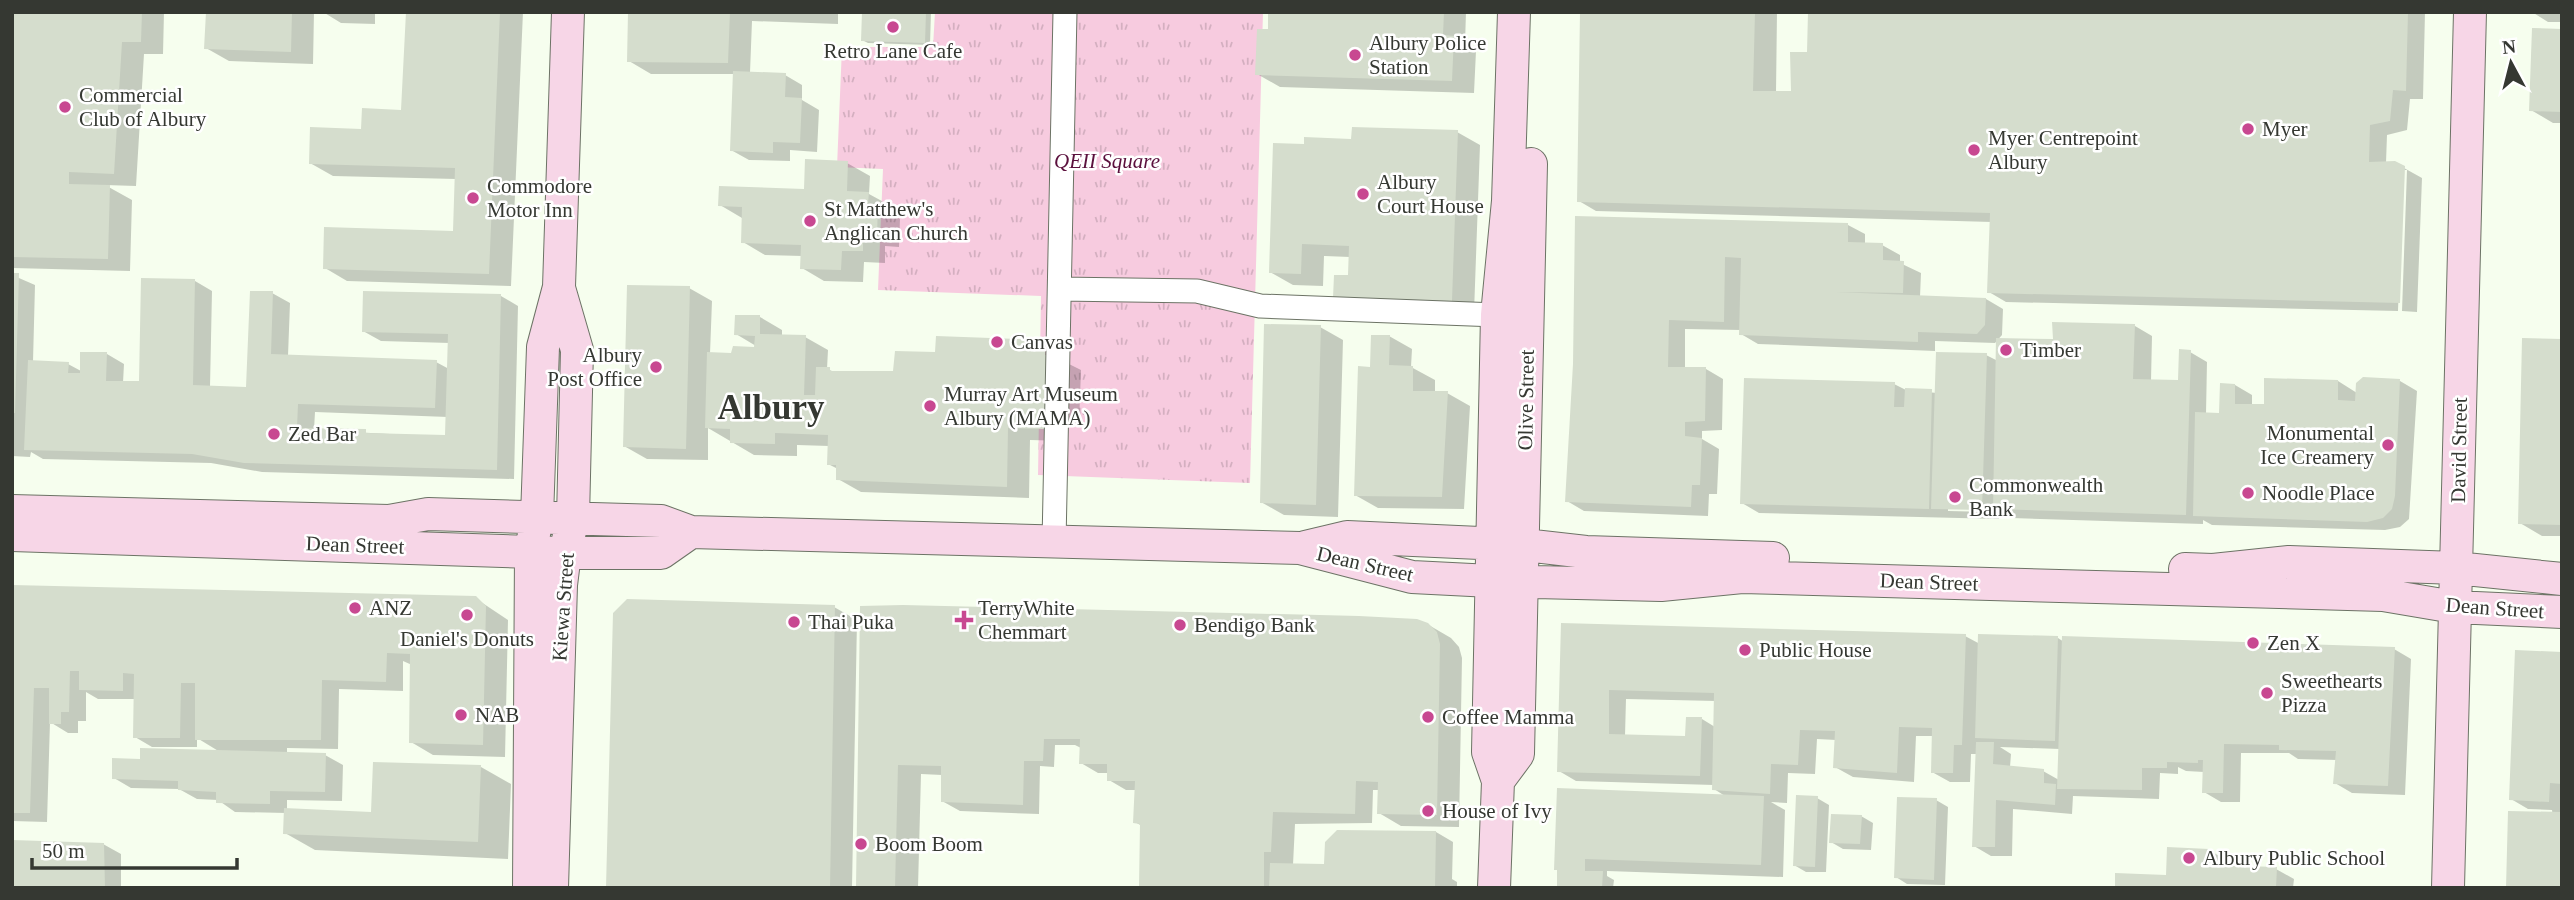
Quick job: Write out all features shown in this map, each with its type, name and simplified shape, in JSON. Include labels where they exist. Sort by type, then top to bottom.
[{"type":"main road","name":"Kiewa Street","points":[[552,888],[531,551],[537,517],[543,347],[559,287],[568,12]]},
{"type":"main road","name":"Olive Street","points":[[1498,781],[1518,754],[1524,545],[1522,80],[1514,12]]},
{"type":"main road","name":"Olive Street","points":[[1494,888],[1498,781],[1488,752],[1497,315],[1522,80],[1535,12]]},
{"type":"main road","name":"David Street","points":[[2448,888],[2470,12]]},
{"type":"main road","name":"Kiewa Street","points":[[529,888],[565,553],[573,518],[577,351],[559,287]]},
{"type":"main road","name":"Dean Street","points":[[12,511],[389,521],[428,514],[661,521],[691,532],[1300,548],[1412,577],[1491,581],[1661,585],[1742,577],[2384,595],[2454,607],[2562,612]]},
{"type":"main road","name":"Dean Street","points":[[12,535],[565,553],[661,552],[691,532]]},
{"type":"main road","name":"Dean Street","points":[[1300,548],[1347,537],[1524,545],[1586,552],[2213,570],[2289,562],[2456,568],[2562,579]]},
{"type":"street","points":[[1054,542],[1065,12]]},
{"type":"street","points":[[1060,289],[1197,291],[1259,306],[1497,315]]},
{"type":"green space","name":"QEII Square","points":[[935,12],[1263,12],[1250,483],[1038,475],[1041,296],[878,290],[883,169],[837,167],[842,47],[933,47]]},
{"type":"building","name":"Commercial Club of Albury","points":[[12,12],[142,12],[141,42],[122,42],[114,174],[69,172],[69,184],[110,185],[108,259],[12,257]]},
{"type":"building","points":[[206,12],[292,12],[291,52],[204,49]]},
{"type":"building","points":[[406,12],[500,12],[489,274],[323,269],[324,227],[453,231],[455,168],[309,164],[310,127],[361,129],[362,108],[401,110]]},
{"type":"building","points":[[628,12],[730,12],[728,63],[627,62]]},
{"type":"building","name":"Retro Lane Cafe","points":[[862,12],[926,12],[925,43],[861,41]]},
{"type":"building","name":"Albury Police Station","points":[[1268,12],[1444,12],[1443,35],[1454,36],[1452,81],[1255,75],[1257,29],[1268,29]]},
{"type":"building","name":"Myer Centrepoint Albury","points":[[1580,12],[1755,12],[1753,91],[1791,91],[1790,52],[1807,52],[1808,12],[2408,12],[2406,91],[2393,90],[2390,121],[2370,125],[2369,162],[2395,161],[2405,166],[2400,303],[1987,293],[1990,213],[1577,202]]},
{"type":"building","points":[[2532,28],[2562,29],[2562,112],[2529,111]]},
{"type":"building","points":[[733,71],[786,73],[785,97],[802,98],[800,143],[773,142],[773,153],[730,151]]},
{"type":"building","name":"Albury Court House","points":[[1352,127],[1458,130],[1452,301],[1333,298],[1334,275],[1348,275],[1349,246],[1302,244],[1301,274],[1269,273],[1273,143],[1304,144],[1304,137],[1351,139]]},
{"type":"building","name":"St Matthew's Anglican Church","points":[[805,159],[848,161],[847,191],[869,192],[868,204],[878,204],[877,235],[863,235],[863,251],[842,251],[841,270],[800,269],[801,245],[741,243],[742,207],[718,206],[719,186],[804,189]]},
{"type":"building","points":[[1575,216],[1848,223],[1848,242],[1883,243],[1883,260],[1904,261],[1903,293],[1836,292],[1986,298],[1985,325],[1977,334],[1918,332],[1918,342],[1739,335],[1741,258],[1725,257],[1724,322],[1669,320],[1668,367],[1706,367],[1705,421],[1685,422],[1685,436],[1702,438],[1700,485],[1692,485],[1691,507],[1565,502],[1573,364]]},
{"type":"building","points":[[12,273],[19,273],[15,413],[12,413]]},
{"type":"building","points":[[141,278],[195,279],[193,385],[246,387],[250,291],[273,291],[271,354],[437,360],[435,408],[298,404],[297,428],[366,429],[366,433],[445,435],[448,334],[362,332],[363,291],[501,294],[497,470],[244,463],[192,454],[24,450],[28,360],[69,362],[68,373],[80,373],[80,352],[107,352],[106,381],[139,381]]},
{"type":"building","name":"Albury Post Office","points":[[627,285],[690,286],[686,449],[623,447]]},
{"type":"building","points":[[735,315],[760,315],[760,334],[806,335],[804,395],[815,395],[816,367],[830,367],[830,371],[893,371],[895,351],[935,352],[936,336],[1046,340],[1045,355],[1059,356],[1057,412],[1044,412],[1044,429],[1008,428],[1007,487],[836,480],[836,465],[827,465],[828,435],[775,433],[775,444],[730,443],[730,429],[705,428],[707,352],[731,353],[733,346],[754,347],[755,336],[734,335]]},
{"type":"building","points":[[2052,322],[2135,324],[2133,379],[2178,380],[2179,349],[2191,350],[2186,515],[1993,509],[1996,338],[2053,339]]},
{"type":"building","points":[[1264,324],[1321,325],[1316,505],[1260,503]]},
{"type":"building","points":[[1371,335],[1390,335],[1389,365],[1413,366],[1413,391],[1448,391],[1442,497],[1354,496],[1358,366],[1370,367]]},
{"type":"building","points":[[2522,338],[2562,339],[2562,525],[2518,524]]},
{"type":"building","points":[[1936,352],[1987,353],[1982,510],[1931,509]]},
{"type":"building","points":[[2363,377],[2400,379],[2395,496],[2392,509],[2383,518],[2367,522],[2193,516],[2195,412],[2219,413],[2220,383],[2235,384],[2235,404],[2264,404],[2264,378],[2338,380],[2338,400],[2355,401],[2356,383]]},
{"type":"building","points":[[1744,378],[1895,382],[1894,407],[1904,407],[1905,388],[1932,389],[1929,509],[1740,504]]},
{"type":"building","points":[[12,585],[476,596],[486,606],[483,745],[409,743],[410,654],[387,653],[386,682],[322,680],[321,740],[195,740],[195,683],[181,683],[180,738],[133,738],[134,674],[123,673],[123,691],[79,690],[79,671],[70,671],[69,712],[61,712],[61,724],[49,724],[49,688],[34,688],[30,813],[12,813]]},
{"type":"building","points":[[627,599],[835,605],[830,888],[606,888],[613,613]]},
{"type":"building","points":[[860,606],[1359,616],[1417,619],[1428,623],[1437,632],[1440,644],[1437,815],[1377,814],[1378,782],[1356,781],[1355,814],[1273,812],[1271,852],[1264,852],[1264,888],[1139,888],[1140,824],[1133,823],[1135,781],[1107,781],[1107,764],[1079,764],[1080,739],[1044,739],[1043,761],[1024,761],[1023,805],[941,802],[941,766],[898,765],[895,888],[856,888]]},
{"type":"building","points":[[1561,623],[1966,634],[1962,745],[1954,745],[1953,773],[1931,773],[1932,728],[1899,727],[1897,773],[1833,768],[1835,731],[1800,730],[1798,765],[1771,764],[1770,794],[1712,790],[1714,693],[1609,690],[1609,734],[1685,736],[1686,717],[1702,717],[1700,776],[1557,772]]},
{"type":"building","points":[[1978,634],[2058,636],[2055,741],[1975,738]]},
{"type":"building","points":[[2062,636],[2395,647],[2388,786],[2333,784],[2336,751],[2279,750],[2279,745],[2224,744],[2223,793],[2202,793],[2203,760],[2198,760],[2198,763],[2167,762],[2167,768],[2142,768],[2142,790],[2057,789]]},
{"type":"building","points":[[2515,650],[2562,652],[2562,784],[2550,783],[2549,802],[2509,800]]},
{"type":"building","points":[[1976,742],[1994,742],[1993,764],[2044,769],[2044,783],[2056,784],[2055,805],[1996,800],[1995,847],[1972,847]]},
{"type":"building","points":[[140,748],[326,753],[325,792],[270,791],[270,804],[216,803],[216,792],[178,790],[178,781],[112,779],[112,758],[140,759]]},
{"type":"building","points":[[373,762],[481,765],[478,842],[283,834],[284,808],[371,812]]},
{"type":"building","points":[[1557,788],[1764,796],[1761,865],[1585,859],[1585,871],[1603,871],[1602,888],[1557,888],[1557,870],[1554,870]]},
{"type":"building","points":[[1796,795],[1818,796],[1815,867],[1793,866]]},
{"type":"building","points":[[1897,797],[1937,798],[1934,880],[1894,878]]},
{"type":"building","points":[[2508,811],[2562,812],[2562,888],[2506,888]]},
{"type":"building","points":[[1831,814],[1862,815],[1860,844],[1829,843]]},
{"type":"building","points":[[1337,830],[1436,831],[1435,888],[1269,888],[1270,863],[1324,864],[1325,842]]},
{"type":"building","points":[[12,840],[104,843],[105,888],[12,888]]},
{"type":"building","points":[[2167,847],[2209,849],[2209,865],[2277,867],[2276,888],[2115,888],[2115,873],[2166,875]]},
{"type":"place","name":"Retro Lane Cafe","points":[[893,27]]},
{"type":"place","name":"Albury Police Station","points":[[1355,55]]},
{"type":"place","name":"Commercial Club of Albury","points":[[65,107]]},
{"type":"place","name":"Myer","points":[[2248,129]]},
{"type":"place","name":"Myer Centrepoint Albury","points":[[1974,150]]},
{"type":"place","name":"Albury Court House","points":[[1363,194]]},
{"type":"place","name":"Commodore Motor Inn","points":[[473,198]]},
{"type":"place","name":"St Matthew's Anglican Church","points":[[810,221]]},
{"type":"place","name":"Canvas","points":[[997,342]]},
{"type":"place","name":"Timber","points":[[2006,350]]},
{"type":"place","name":"Albury Post Office","points":[[656,367]]},
{"type":"place","name":"Murray Art Museum Albury (MAMA)","points":[[930,406]]},
{"type":"place","name":"Zed Bar","points":[[274,434]]},
{"type":"place","name":"Monumental Ice Creamery","points":[[2388,445]]},
{"type":"place","name":"Noodle Place","points":[[2248,493]]},
{"type":"place","name":"Commonwealth Bank","points":[[1955,497]]},
{"type":"place","name":"ANZ","points":[[355,608]]},
{"type":"place","name":"Daniel's Donuts","points":[[467,615]]},
{"type":"place","name":"TerryWhite Chemmart","points":[[964,620]]},
{"type":"place","name":"Thai Puka","points":[[794,622]]},
{"type":"place","name":"Bendigo Bank","points":[[1180,625]]},
{"type":"place","name":"Zen X","points":[[2253,643]]},
{"type":"place","name":"Public House","points":[[1745,650]]},
{"type":"place","name":"Sweethearts Pizza","points":[[2267,693]]},
{"type":"place","name":"NAB","points":[[461,715]]},
{"type":"place","name":"Coffee Mamma","points":[[1428,717]]},
{"type":"place","name":"House of Ivy","points":[[1428,811]]},
{"type":"place","name":"Boom Boom","points":[[861,844]]},
{"type":"place","name":"Albury Public School","points":[[2189,858]]},
{"type":"district","name":"Albury","points":[[771,407]]}]
